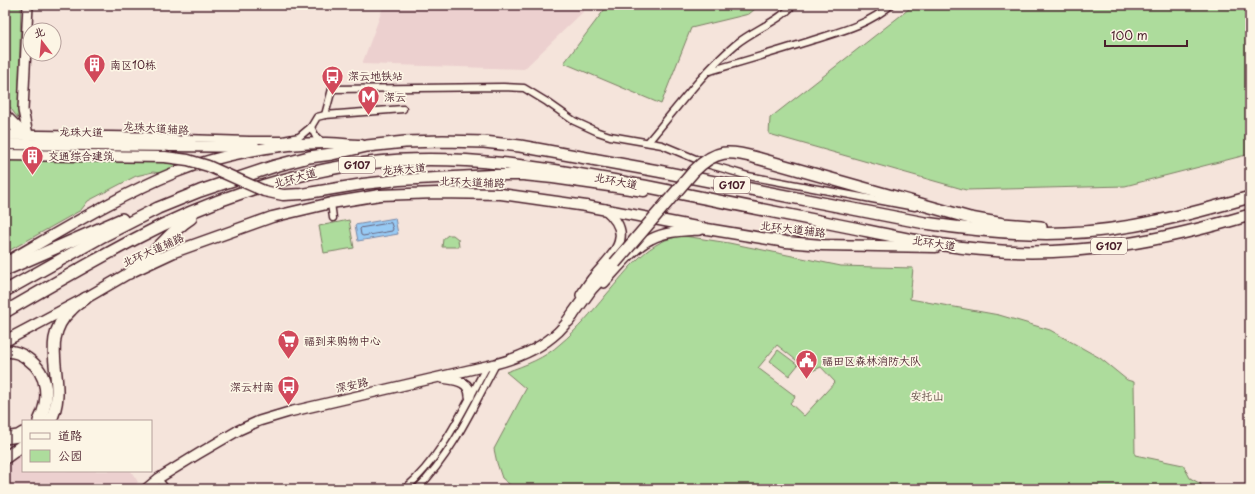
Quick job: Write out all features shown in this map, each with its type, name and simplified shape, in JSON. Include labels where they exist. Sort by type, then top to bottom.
[{"type":"highway","points":[[5,116],[18,129],[25,139]]},
{"type":"highway","name":"北环大道","points":[[5,291],[103,236],[158,208],[200,191],[275,166],[309,157],[332,154],[367,146],[443,141],[484,142],[520,146],[658,170],[925,223],[969,230],[1034,234],[1096,231],[1158,220],[1250,197]]},
{"type":"highway","points":[[568,321],[591,290],[694,172],[705,161],[717,155],[729,152],[757,158],[898,197],[940,211],[970,218],[1004,224],[1062,230],[1096,231]]},
{"type":"highway","name":"北环大道","points":[[5,312],[137,238],[219,202],[282,181],[334,168],[398,161],[439,159],[476,160],[565,171],[738,204],[908,239],[991,251],[1020,252],[1084,249],[1164,237],[1220,224],[1250,215]]},
{"type":"highway","points":[[129,273],[146,261],[180,226],[219,202]]},
{"type":"highway","points":[[5,270],[127,217],[158,208]]},
{"type":"highway","points":[[50,420],[56,407],[57,396],[53,353],[56,332],[70,310],[86,298]]},
{"type":"highway","points":[[5,351],[18,353],[34,363],[40,371],[46,388],[46,398],[45,407],[38,420]]},
{"type":"highway","points":[[5,438],[18,436],[22,434]]},
{"type":"highway","points":[[5,458],[22,446]]},
{"type":"main road","points":[[25,139],[57,137]]},
{"type":"main road","name":"龙珠大道","points":[[5,144],[25,139],[277,147]]},
{"type":"main road","points":[[5,262],[134,191],[178,172],[221,158],[277,147],[324,143],[367,146]]},
{"type":"main road","name":"龙珠大道","points":[[5,155],[164,157],[188,160],[208,166],[264,191],[283,195],[302,194],[398,180],[492,175],[523,175],[584,182],[696,200],[738,204]]},
{"type":"main road","name":"北环大道辅路","points":[[5,341],[86,298],[129,273],[174,252],[242,227],[272,218],[332,203],[368,197],[401,194],[500,194],[605,209],[707,229],[786,242],[822,245],[965,248]]},
{"type":"street","points":[[5,135],[25,139],[23,106],[28,5]]},
{"type":"street","points":[[648,142],[708,71],[735,44],[782,14],[793,5]]},
{"type":"street","points":[[708,71],[859,25],[874,18],[891,5]]},
{"type":"street","points":[[325,115],[332,89],[524,88],[585,127],[610,136],[648,142],[681,152],[710,165],[748,176],[940,211]]},
{"type":"street","points":[[141,137],[283,140],[299,137],[311,127],[317,117],[325,115],[403,110]]},
{"type":"street","points":[[311,127],[316,137],[324,143]]},
{"type":"street","name":"龙珠大道辅路","points":[[57,137],[141,137],[234,146]]},
{"type":"street","points":[[332,203],[333,218]]},
{"type":"street","points":[[568,321],[586,287],[613,253],[620,239],[620,232],[616,220],[605,209]]},
{"type":"street","name":"深安路","points":[[146,489],[158,479],[229,436],[259,421],[289,412],[496,364],[516,358],[558,333],[612,274],[646,242],[651,239],[677,232],[707,229]]},
{"type":"street","points":[[417,489],[433,472],[448,451],[496,364]]},
{"type":"street","points":[[406,489],[424,471],[439,452],[487,366]]},
{"type":"street","points":[[438,377],[464,383],[469,389],[470,396]]},
{"type":"street","points":[[158,479],[166,489]]},
{"type":"shaded area","points":[[384,5],[590,5],[524,69],[362,64]]},
{"type":"shaded area","points":[[22,453],[22,472],[132,472],[138,482],[131,489],[5,489],[5,467]]},
{"type":"green space","points":[[5,5],[21,5],[18,118],[5,101]]},
{"type":"green space","points":[[608,5],[760,5],[749,14],[691,28],[661,104],[564,63]]},
{"type":"green space","points":[[914,5],[1250,5],[1250,154],[1125,186],[966,190],[769,134],[770,118]]},
{"type":"green space","points":[[5,158],[94,158],[138,160],[182,165],[160,173],[153,172],[136,176],[88,201],[81,210],[5,253]]},
{"type":"green space","points":[[349,220],[354,248],[324,253],[319,226]]},
{"type":"green space","points":[[448,235],[453,235],[458,239],[459,247],[442,247],[443,239]]},
{"type":"green space","name":"安托山","points":[[684,236],[729,243],[841,266],[913,268],[910,299],[999,315],[1050,330],[1100,358],[1127,380],[1134,382],[1135,455],[1183,465],[1190,478],[1201,484],[1200,489],[515,489],[502,478],[494,449],[526,389],[506,372],[535,361],[554,349],[584,321],[640,257],[660,243],[672,238]],"holes":[[[777,345],[801,364],[803,368],[810,372],[821,367],[835,382],[804,416],[790,403],[795,397],[794,395],[758,368]]]},
{"type":"green space","points":[[778,350],[798,365],[789,376],[770,361]]},
{"type":"water","points":[[395,218],[398,234],[358,241],[355,225]]},
{"type":"place","name":"南区10栋","points":[[95,84]]},
{"type":"place","name":"深云地铁站","points":[[333,96]]},
{"type":"place","name":"深云","points":[[368,116]]},
{"type":"place","name":"交通综合建筑","points":[[32,176]]},
{"type":"place","name":"福到来购物中心","points":[[288,360]]},
{"type":"place","name":"福田区森林消防大队","points":[[807,380]]},
{"type":"place","name":"深云村南","points":[[289,406]]}]
